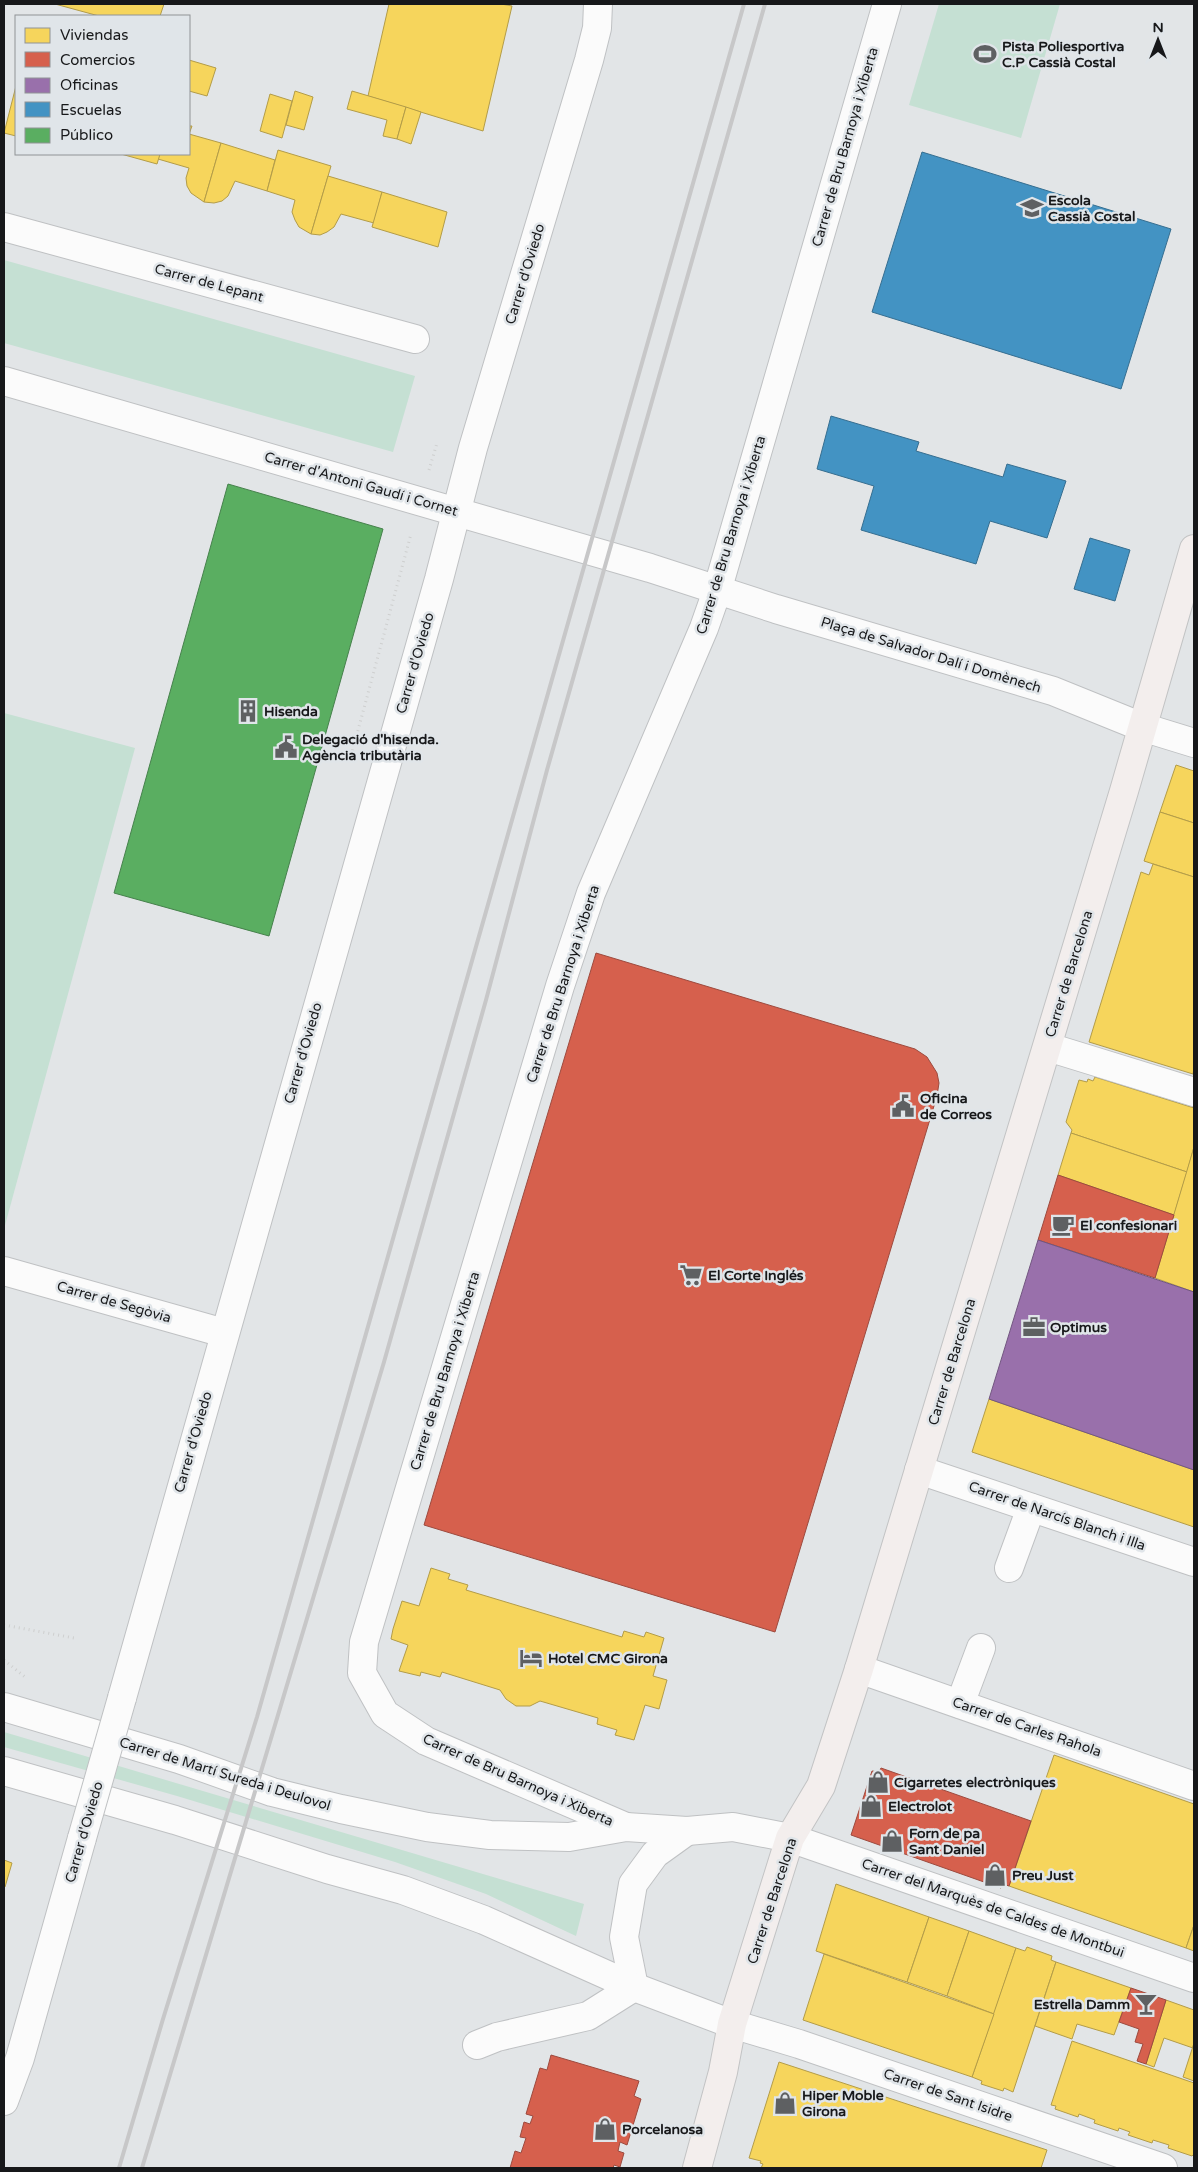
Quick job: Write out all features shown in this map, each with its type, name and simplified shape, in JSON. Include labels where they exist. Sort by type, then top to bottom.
[{"type":"main road","name":"Carrer de Barcelona","points":[[697,2168],[723,2072],[732,2024],[790,1838],[821,1786],[859,1669],[1048,1047],[1194,549]]},
{"type":"street","name":"Carrer d'Oviedo","points":[[4,2101],[20,2058],[475,439],[589,60],[598,28],[598,4]]},
{"type":"street","name":"Carrer de Bru Barnoya i Xiberta","points":[[626,1827],[426,1741],[385,1714],[362,1673],[364,1642],[560,986],[590,893],[704,628],[717,591],[886,4]]},
{"type":"street","name":"Carrer de Lepant","points":[[4,227],[414,339]]},
{"type":"street","name":"Carrer d'Antoni Gaudí i Cornet","points":[[4,381],[650,568],[717,591]]},
{"type":"street","name":"Plaça de Salvador Dalí i Domènech","points":[[717,591],[1053,691],[1142,727],[1194,742]]},
{"type":"street","points":[[1048,1047],[1194,1092]]},
{"type":"street","name":"Carrer de Segòvia","points":[[4,1271],[224,1333]]},
{"type":"street","name":"Carrer de Narcís Blanch i Illa","points":[[920,1470],[1194,1562]]},
{"type":"street","points":[[1009,1568],[1031,1508]]},
{"type":"street","points":[[960,1704],[981,1648]]},
{"type":"street","name":"Carrer de Carles Rahola","points":[[859,1669],[1194,1786]]},
{"type":"street","name":"Carrer de Martí Sureda i Deulovol","points":[[4,1707],[179,1759],[272,1792],[426,1827],[490,1835],[569,1837],[626,1827],[687,1831],[733,1827],[790,1838]]},
{"type":"street","points":[[4,1771],[175,1820],[327,1869],[403,1890],[484,1920],[634,1987],[732,2024]]},
{"type":"street","points":[[634,1987],[624,1937],[633,1884],[656,1854],[687,1831]]},
{"type":"street","name":"Carrer del Marquès de Caldes de Montbui","points":[[790,1838],[1194,1978]]},
{"type":"street","points":[[477,2045],[496,2037],[588,2016],[634,1987]]},
{"type":"street","name":"Carrer de Sant Isidre","points":[[732,2024],[799,2044],[1163,2168]]},
{"type":"path","points":[[4,1625],[74,1638]]},
{"type":"path","points":[[4,1660],[31,1681]]},
{"type":"green space","name":"Pista Poliesportiva C.P Cassià Costal","points":[[939,4],[1060,4],[1021,138],[909,105]]},
{"type":"green space","points":[[4,260],[415,376],[393,452],[4,343]]},
{"type":"green space","points":[[4,713],[135,748],[4,1229]]},
{"type":"green space","points":[[4,1732],[584,1904],[576,1936],[486,1894],[395,1862],[177,1796],[4,1747]]},
{"type":"building: Viviendas","points":[[55,4],[164,4],[160,15],[95,15]]},
{"type":"building: Viviendas","points":[[389,4],[501,4],[512,6],[483,131],[368,96]]},
{"type":"building: Viviendas","points":[[190,60],[216,68],[207,96],[190,91]]},
{"type":"building: Viviendas","points":[[15,90],[15,136],[4,133]]},
{"type":"building: Viviendas","points":[[295,91],[313,97],[304,130],[286,125]]},
{"type":"building: Viviendas","points":[[352,91],[406,107],[397,139],[383,136],[387,120],[347,109]]},
{"type":"building: Viviendas","points":[[270,94],[292,101],[282,138],[260,131]]},
{"type":"building: Viviendas","points":[[406,107],[421,112],[411,144],[397,139]]},
{"type":"building: Viviendas","points":[[190,134],[221,143],[204,202],[191,193],[187,186],[186,178],[189,168],[158,159],[160,155],[190,155]]},
{"type":"building: Viviendas","points":[[221,143],[275,160],[267,191],[235,181],[228,196],[222,201],[214,203],[204,202]]},
{"type":"building: Viviendas","points":[[278,150],[331,166],[311,234],[299,227],[295,220],[292,212],[295,200],[267,191]]},
{"type":"building: Viviendas","points":[[125,155],[160,155],[157,164]]},
{"type":"building: Viviendas","points":[[328,176],[382,192],[374,223],[341,214],[334,227],[327,232],[320,235],[311,234]]},
{"type":"building: Viviendas","points":[[382,192],[447,212],[438,247],[372,227]]},
{"type":"building: Viviendas","points":[[1176,765],[1194,771],[1194,823],[1160,812]]},
{"type":"building: Viviendas","points":[[1160,812],[1194,823],[1194,877],[1144,861]]},
{"type":"building: Viviendas","points":[[1153,864],[1194,877],[1193,1074],[1089,1042],[1141,872],[1149,875]]},
{"type":"building: Viviendas","points":[[1095,1077],[1194,1108],[1194,1147],[1187,1172],[1071,1133],[1072,1130],[1066,1122],[1079,1080],[1087,1082],[1088,1079],[1093,1081]]},
{"type":"building: Viviendas","points":[[1071,1133],[1187,1172],[1174,1215],[1058,1175]]},
{"type":"building: Viviendas","points":[[1194,1147],[1194,1292],[1155,1278]]},
{"type":"building: Viviendas","points":[[989,1399],[1194,1470],[1194,1527],[972,1452]]},
{"type":"building: Viviendas","name":"Hotel CMC Girona","points":[[431,1568],[450,1574],[448,1579],[468,1585],[466,1590],[622,1637],[624,1631],[644,1637],[646,1632],[664,1638],[653,1676],[667,1680],[659,1709],[645,1705],[634,1740],[615,1735],[617,1730],[597,1724],[598,1718],[540,1701],[530,1706],[516,1706],[506,1699],[500,1690],[442,1672],[440,1677],[421,1672],[420,1676],[399,1671],[408,1645],[391,1639],[393,1629],[402,1601],[419,1606]]},
{"type":"building: Viviendas","points":[[1054,1755],[1194,1804],[1194,1925],[1186,1948],[1009,1886]]},
{"type":"building: Viviendas","points":[[4,1860],[12,1863],[5,1887],[4,1886]]},
{"type":"building: Viviendas","points":[[836,1884],[929,1917],[907,1982],[816,1951]]},
{"type":"building: Viviendas","points":[[929,1917],[969,1931],[947,1996],[907,1982]]},
{"type":"building: Viviendas","points":[[1194,1925],[1194,1951],[1186,1948]]},
{"type":"building: Viviendas","points":[[969,1931],[1016,1948],[994,2014],[947,1996]]},
{"type":"building: Viviendas","points":[[1027,1947],[1052,1956],[1051,1960],[1056,1962],[1013,2092],[1004,2088],[1003,2091],[981,2084],[982,2081],[972,2077],[1016,1948],[1025,1951]]},
{"type":"building: Viviendas","points":[[824,1954],[994,2014],[972,2077],[803,2020]]},
{"type":"building: Viviendas","points":[[1056,1962],[1131,1988],[1114,2035],[1077,2024],[1072,2039],[1035,2026]]},
{"type":"building: Viviendas","points":[[1166,2000],[1194,2010],[1194,2043],[1193,2048],[1164,2038],[1154,2067],[1146,2064]]},
{"type":"building: Viviendas","points":[[1072,2041],[1194,2083],[1194,2154],[1192,2156],[1168,2148],[1169,2145],[1153,2140],[1152,2143],[1128,2135],[1130,2132],[1119,2128],[1118,2131],[1094,2123],[1095,2120],[1079,2114],[1078,2117],[1055,2109],[1056,2106],[1051,2105]]},
{"type":"building: Viviendas","points":[[1194,2043],[1194,2081],[1183,2077]]},
{"type":"building: Viviendas","points":[[779,2062],[1047,2150],[1041,2168],[761,2168],[763,2164],[760,2163],[761,2161],[749,2158]]},
{"type":"building: Comercios","name":"El Corte Inglés","points":[[596,953],[915,1049],[927,1057],[937,1073],[939,1083],[937,1096],[775,1632],[424,1525]]},
{"type":"building: Comercios","points":[[1058,1175],[1174,1215],[1155,1278],[1038,1240]]},
{"type":"building: Comercios","points":[[881,1768],[1031,1821],[1009,1886],[1003,1884],[1001,1888],[851,1835],[872,1771],[879,1772]]},
{"type":"building: Comercios","points":[[1131,1988],[1166,2000],[1146,2064],[1137,2061],[1143,2044],[1135,2042],[1139,2029],[1119,2022]]},
{"type":"building: Comercios","points":[[551,2055],[639,2081],[634,2096],[641,2099],[627,2145],[620,2142],[618,2151],[624,2153],[620,2167],[614,2165],[613,2168],[510,2168],[515,2151],[521,2153],[526,2138],[520,2137],[524,2122],[530,2124],[533,2116],[526,2114],[540,2068],[547,2070]]},
{"type":"building: Oficinas","points":[[1038,1240],[1194,1292],[1194,1470],[989,1399]]},
{"type":"building: Escuelas","points":[[922,152],[1171,229],[1121,389],[872,312]]},
{"type":"building: Escuelas","points":[[831,416],[919,442],[916,451],[1003,477],[1007,464],[1066,481],[1047,538],[990,521],[976,564],[861,530],[874,486],[817,469]]},
{"type":"building: Escuelas","points":[[1090,538],[1130,550],[1115,601],[1074,589]]},
{"type":"building: Público","name":"Hisenda","points":[[228,484],[383,529],[269,936],[114,893]]},
{"type":"railway","points":[[119,2168],[163,2019],[257,1717],[744,4]]},
{"type":"railway","points":[[142,2168],[384,1362],[486,1000],[547,770],[765,4]]},
{"type":"place","name":"Pista Poliesportiva C.P Cassià Costal","points":[[985,54]]},
{"type":"place","name":"Escola Cassià Costal","points":[[1032,208]]},
{"type":"place","name":"Hisenda","points":[[248,711]]},
{"type":"place","name":"Delegació d'hisenda. Agència tributària","points":[[286,747]]},
{"type":"place","name":"Oficina de Correos","points":[[903,1106]]},
{"type":"place","name":"El confesionari","points":[[1063,1225]]},
{"type":"place","name":"El Corte Inglés","points":[[691,1275]]},
{"type":"place","name":"Optimus","points":[[1034,1327]]},
{"type":"place","name":"Hotel CMC Girona","points":[[531,1658]]},
{"type":"place","name":"Cigarretes electròniques","points":[[878,1782]]},
{"type":"place","name":"Electrolot","points":[[871,1806]]},
{"type":"place","name":"Forn de pa Sant Daniel","points":[[892,1841]]},
{"type":"place","name":"Preu Just","points":[[995,1875]]},
{"type":"place","name":"Estrella Damm","points":[[1146,2004]]},
{"type":"place","name":"Hiper Moble Girona","points":[[785,2103]]},
{"type":"place","name":"Porcelanosa","points":[[605,2129]]}]
